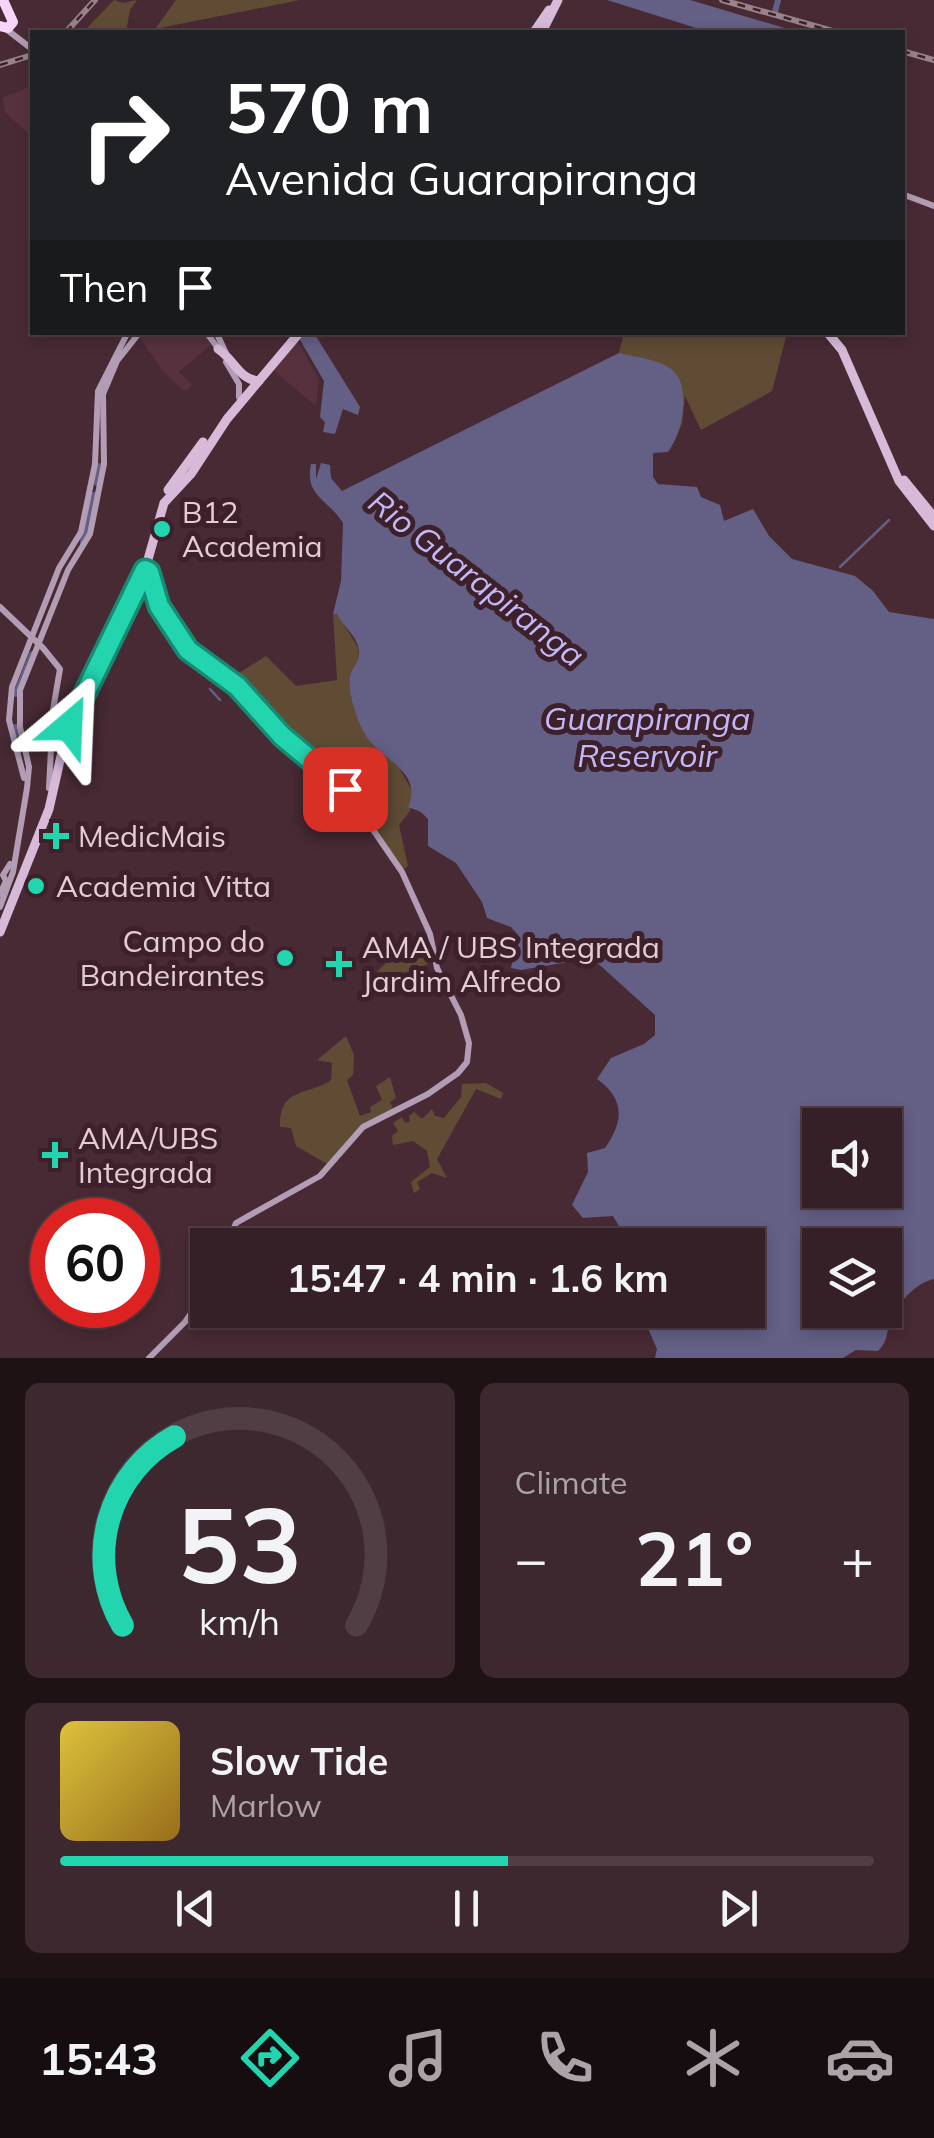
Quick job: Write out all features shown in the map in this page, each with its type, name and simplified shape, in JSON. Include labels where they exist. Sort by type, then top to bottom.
[{"type":"highway","points":[[3,0],[6,26]]},
{"type":"main road","points":[[6,26],[30,45]]},
{"type":"main road","points":[[905,194],[934,205]]},
{"type":"main road","points":[[0,894],[6,882],[3,875],[9,870],[24,773],[9,720],[10,702],[18,671],[90,534],[107,445],[102,399],[130,335]]},
{"type":"main road","points":[[117,361],[130,335]]},
{"type":"main road","points":[[0,906],[13,872],[27,788],[29,767],[19,711],[22,682],[59,568],[80,536],[95,464],[98,391],[130,335]]},
{"type":"main road","points":[[213,335],[249,388]]},
{"type":"main road","points":[[90,677],[133,586],[158,502],[295,335]]},
{"type":"main road","points":[[830,335],[842,350],[906,494],[934,526]]},
{"type":"main road","points":[[837,335],[850,354],[903,478],[934,517]]},
{"type":"main road","points":[[222,349],[249,388]]},
{"type":"main road","points":[[222,349],[238,380],[249,388]]},
{"type":"main road","points":[[0,932],[39,837],[59,738],[148,565],[164,503],[191,474],[249,388]]},
{"type":"main road","points":[[96,429],[98,440],[107,445]]},
{"type":"main road","points":[[149,533],[148,565],[159,606],[185,646],[237,686],[282,736],[345,789],[402,872],[430,934],[437,968],[462,1015],[469,1043],[462,1071],[428,1094],[363,1127],[320,1176],[236,1223],[234,1228]]},
{"type":"main road","points":[[0,607],[60,672],[51,779],[35,834],[0,920]]},
{"type":"main road","points":[[10,702],[12,713],[19,711]]},
{"type":"main road","points":[[9,720],[19,711]]},
{"type":"main road","points":[[148,1358],[190,1315]]},
{"type":"shaded area","points":[[114,0],[137,0],[130,10],[126,30],[85,30]]},
{"type":"shaded area","points":[[176,0],[300,0],[155,29]]},
{"type":"shaded area","points":[[30,86],[30,135],[5,112],[3,98]]},
{"type":"shaded area","points":[[204,335],[211,345],[179,372],[192,385],[184,391],[163,371],[140,338]]},
{"type":"shaded area","points":[[624,335],[786,335],[772,391],[701,430],[685,396],[682,424],[670,450],[670,443],[609,358],[619,353]]},
{"type":"shaded area","points":[[297,339],[319,380],[316,406],[271,368]]},
{"type":"shaded area","points":[[333,614],[337,614],[358,647],[359,656],[349,684],[364,734],[399,768],[413,792],[410,811],[399,825],[408,866],[402,870],[354,801],[258,708],[253,689],[231,678],[266,656],[296,686],[337,680]]},
{"type":"shaded area","points":[[415,933],[432,949],[434,960],[395,983],[397,989],[388,993],[374,975],[401,948],[413,943]]},
{"type":"shaded area","points":[[346,1036],[354,1055],[353,1075],[347,1080],[360,1116],[371,1112],[370,1107],[382,1100],[376,1086],[390,1077],[396,1098],[390,1102],[393,1108],[361,1126],[329,1165],[296,1146],[291,1128],[280,1127],[281,1114],[290,1098],[331,1080],[332,1063],[317,1060]]},
{"type":"shaded area","points":[[486,1083],[503,1093],[501,1099],[476,1089],[437,1159],[447,1178],[432,1173],[417,1182],[420,1189],[414,1193],[411,1182],[430,1167],[427,1151],[413,1141],[393,1145],[392,1136],[398,1131],[393,1123],[402,1117],[405,1123],[410,1121],[414,1112],[422,1119],[432,1109],[435,1116],[444,1118],[461,1097],[462,1084]]},
{"type":"water","points":[[607,0],[690,0],[791,30],[703,30]]},
{"type":"water","points":[[297,335],[315,335],[360,407],[358,415],[343,409],[335,434],[323,432],[325,422],[320,417],[324,381]]},
{"type":"water","name":"Guarapiranga Reservoir","points":[[619,353],[666,366],[680,380],[683,407],[679,430],[668,452],[653,453],[653,477],[658,484],[697,487],[701,497],[720,505],[724,521],[753,509],[769,536],[792,559],[855,576],[889,612],[934,619],[934,1279],[921,1284],[902,1301],[902,1228],[802,1228],[802,1328],[888,1328],[878,1351],[856,1350],[843,1358],[655,1358],[657,1349],[648,1328],[765,1328],[765,1228],[620,1228],[613,1216],[583,1218],[572,1205],[588,1172],[587,1153],[605,1148],[618,1117],[616,1100],[597,1079],[611,1058],[655,1035],[655,1015],[592,958],[521,970],[511,968],[518,935],[511,927],[487,918],[482,902],[456,863],[428,846],[428,819],[408,807],[410,783],[369,741],[353,704],[350,677],[359,649],[337,614],[333,614],[341,581],[343,523],[314,491],[311,464],[316,464],[316,479],[321,463],[330,465],[331,478],[342,491]]},
{"type":"waterway","points":[[775,12],[778,0]]},
{"type":"waterway","points":[[97,483],[100,466]]},
{"type":"waterway","points":[[83,542],[94,495]]},
{"type":"waterway","points":[[840,567],[889,520]]},
{"type":"waterway","points":[[16,694],[32,654]]},
{"type":"waterway","points":[[210,689],[220,700]]},
{"type":"waterway","points":[[16,727],[17,734]]},
{"type":"railway","points":[[68,30],[95,0]]},
{"type":"railway","points":[[722,0],[829,30]]},
{"type":"railway","points":[[905,52],[934,60]]},
{"type":"railway","points":[[0,65],[30,56]]},
{"type":"place","name":"B12 Academia","points":[[162,529]]},
{"type":"place","name":"MedicMais","points":[[56,836]]},
{"type":"place","name":"Academia Vitta","points":[[36,886]]},
{"type":"place","name":"Campo do Bandeirantes","points":[[285,958]]},
{"type":"place","name":"AMA / UBS Integrada Jardim Alfredo","points":[[339,964]]},
{"type":"place","name":"AMA/UBS Integrada","points":[[55,1155]]},
{"type":"route","points":[[69,726],[145,570],[171,628],[188,650],[237,686],[282,736],[345,789]]},
{"type":"water label","name":"Rio Guarapiranga","points":[[477,578]]}]
